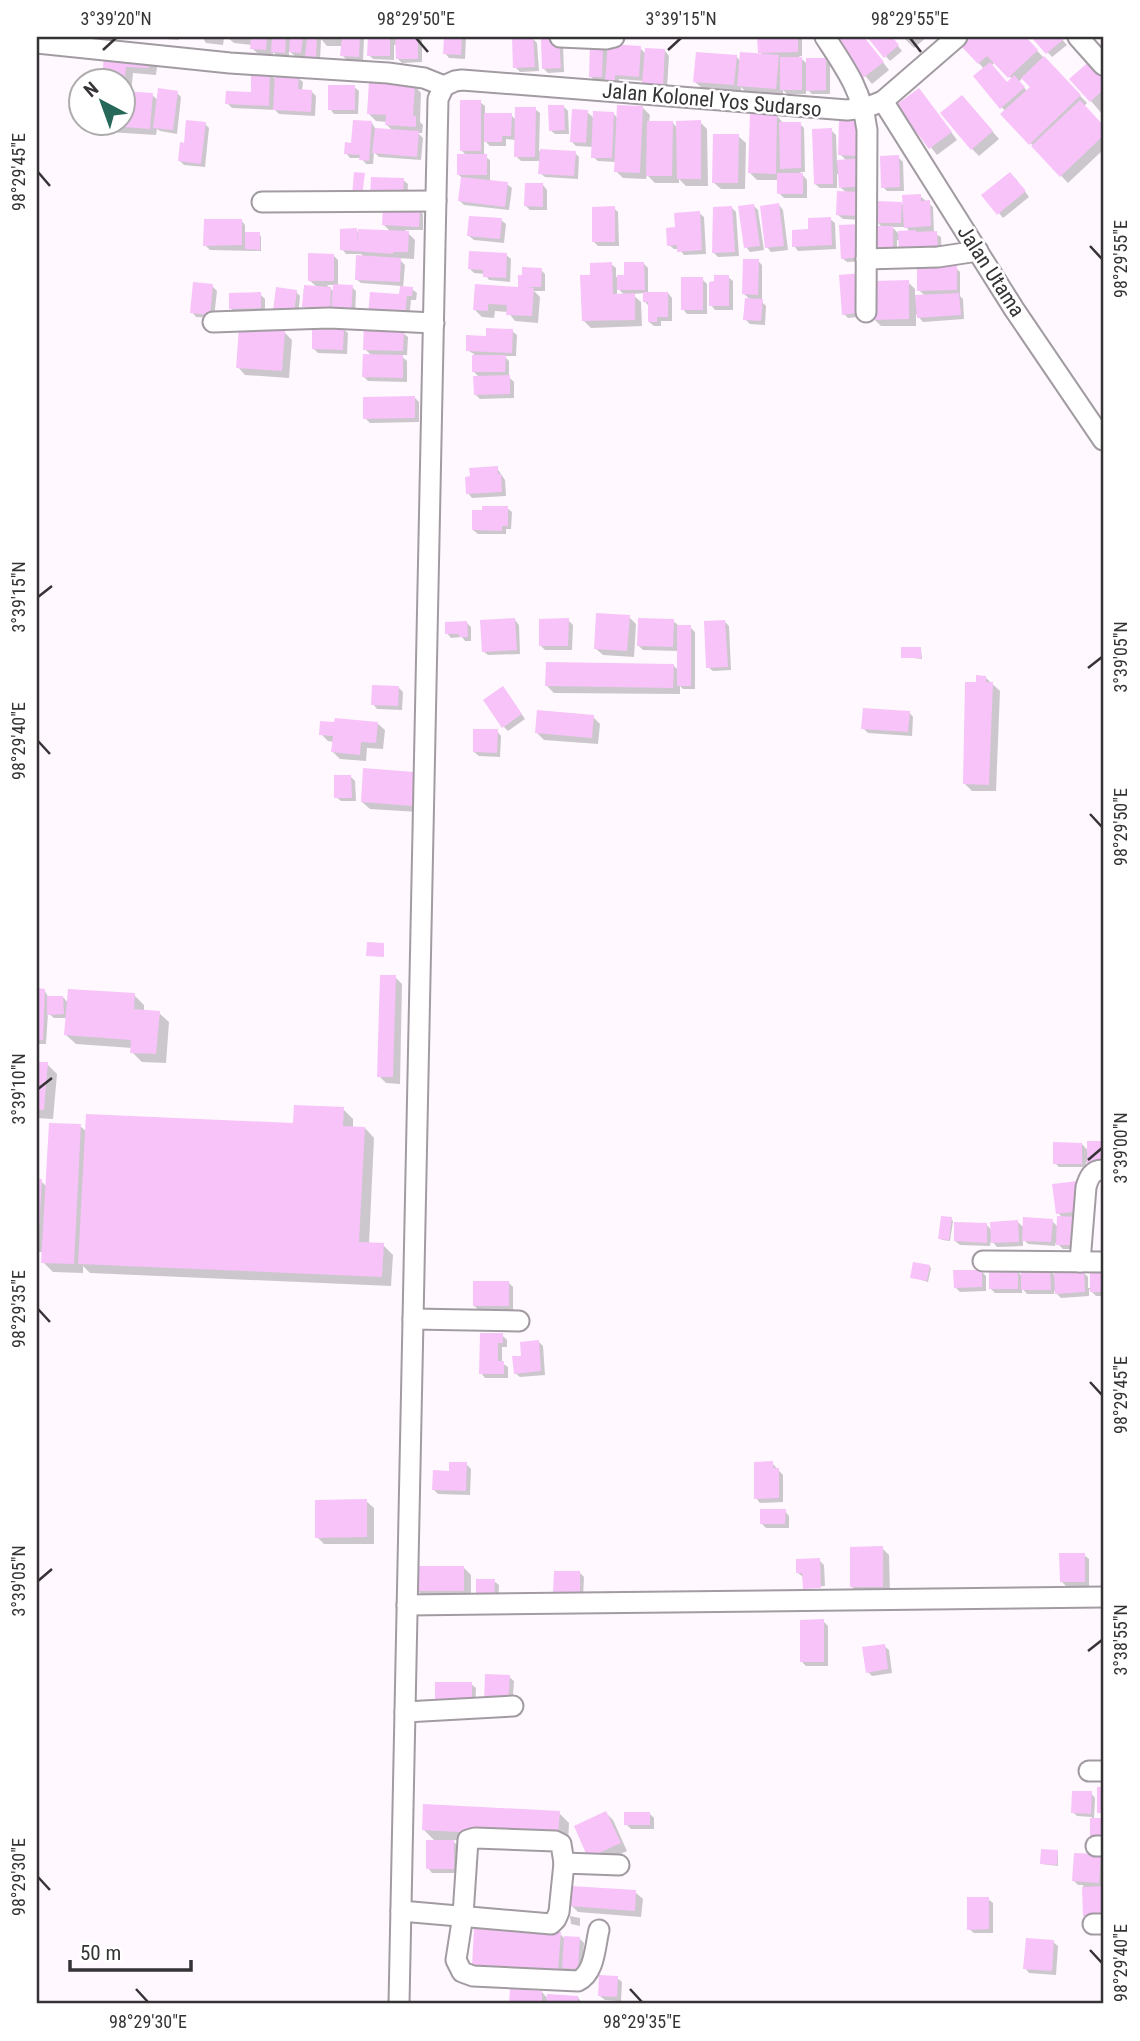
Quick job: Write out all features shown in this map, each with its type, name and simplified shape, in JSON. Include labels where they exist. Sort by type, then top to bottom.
[{"type":"street","points":[[560,37],[614,37]]},
{"type":"street","points":[[825,37],[855,83],[864,108],[867,130],[866,312]]},
{"type":"street","name":"Jalan Kolonel Yos Sudarso","points":[[444,86],[455,80],[462,80],[836,110],[864,108],[883,101],[957,37]]},
{"type":"street","points":[[1078,37],[1103,65]]},
{"type":"street","points":[[37,43],[111,43],[230,63],[388,73],[424,78],[444,86],[438,99],[399,2004]]},
{"type":"street","name":"Jalan Utama","points":[[883,101],[1103,440]]},
{"type":"street","points":[[261,202],[436,201]]},
{"type":"street","points":[[866,259],[938,257],[978,251]]},
{"type":"street","points":[[213,322],[328,318],[434,323]]},
{"type":"street","points":[[1080,1262],[1086,1187],[1089,1176],[1097,1170],[1103,1170]]},
{"type":"street","points":[[983,1262],[1103,1262]]},
{"type":"street","points":[[413,1319],[519,1321]]},
{"type":"street","points":[[407,1605],[1103,1597]]},
{"type":"street","points":[[405,1712],[513,1706]]},
{"type":"street","points":[[401,1911],[463,1915],[551,1924],[559,1912],[564,1863],[561,1844],[555,1841],[468,1840],[463,1915],[456,1961],[462,1972],[473,1976],[578,1981],[585,1978],[590,1969],[598,1930]]},
{"type":"street","points":[[564,1863],[619,1865]]},
{"type":"building","points":[[251,37],[267,37],[266,50],[250,49]]},
{"type":"building","points":[[272,37],[286,37],[285,53],[271,52]]},
{"type":"building","points":[[290,37],[303,37],[301,53],[289,52]]},
{"type":"building","points":[[307,37],[317,37],[316,57],[305,57]]},
{"type":"building","points":[[342,37],[360,37],[359,57],[340,56]]},
{"type":"building","points":[[368,37],[390,37],[390,56],[367,56]]},
{"type":"building","points":[[395,37],[418,37],[418,59],[396,59]]},
{"type":"building","points":[[444,37],[462,37],[461,55],[443,54]]},
{"type":"building","points":[[533,37],[535,67],[513,68],[512,38]]},
{"type":"building","points":[[757,37],[798,37],[798,52],[758,53]]},
{"type":"building","points":[[840,37],[864,37],[884,62],[863,78],[834,41]]},
{"type":"building","points":[[867,37],[892,37],[899,45],[884,58]]},
{"type":"building","points":[[971,37],[1026,37],[1038,50],[1008,78],[987,56],[978,64],[961,46]]},
{"type":"building","points":[[1031,37],[1061,37],[1064,39],[1046,54]]},
{"type":"building","points":[[559,38],[561,68],[542,69],[541,39]]},
{"type":"building","points":[[590,44],[603,44],[602,77],[589,77]]},
{"type":"building","points":[[608,44],[641,46],[639,77],[615,75],[615,81],[605,81]]},
{"type":"building","points":[[645,48],[665,49],[663,85],[642,83]]},
{"type":"building","points":[[696,52],[737,55],[734,85],[693,82]]},
{"type":"building","points":[[740,52],[779,55],[776,89],[737,86]]},
{"type":"building","points":[[104,55],[150,58],[149,68],[103,66]]},
{"type":"building","points":[[1044,56],[1081,95],[1029,145],[1000,114],[1030,87],[1021,78]]},
{"type":"building","points":[[780,57],[802,57],[802,90],[780,90]]},
{"type":"building","points":[[806,58],[826,58],[826,90],[806,91]]},
{"type":"building","points":[[1092,59],[1103,73],[1103,90],[1090,102],[1069,79]]},
{"type":"building","points":[[990,62],[1007,82],[1014,75],[1025,87],[1000,109],[973,76]]},
{"type":"building","points":[[251,71],[270,72],[269,106],[225,104],[226,91],[251,92]]},
{"type":"building","points":[[275,75],[299,76],[298,89],[312,90],[311,112],[273,110]]},
{"type":"building","points":[[369,82],[415,84],[413,116],[416,116],[416,127],[385,125],[386,115],[367,114]]},
{"type":"building","points":[[328,85],[355,85],[355,110],[328,110]]},
{"type":"building","points":[[158,88],[178,91],[173,130],[153,128]]},
{"type":"building","points":[[919,88],[952,132],[929,149],[896,105]]},
{"type":"building","points":[[136,92],[153,93],[150,129],[136,128]]},
{"type":"building","points":[[962,95],[993,131],[971,150],[940,113]]},
{"type":"building","points":[[460,100],[481,100],[481,151],[460,151]]},
{"type":"building","points":[[1080,100],[1103,125],[1103,136],[1060,177],[1031,146]]},
{"type":"building","points":[[548,105],[564,105],[565,130],[549,131]]},
{"type":"building","points":[[617,105],[643,106],[640,173],[614,172]]},
{"type":"building","points":[[515,107],[536,107],[535,157],[514,157]]},
{"type":"building","points":[[572,109],[588,110],[586,143],[570,142]]},
{"type":"building","points":[[593,111],[614,112],[612,158],[591,158]]},
{"type":"building","points":[[484,113],[512,113],[511,136],[502,136],[502,142],[484,142]]},
{"type":"building","points":[[750,114],[777,114],[776,174],[748,173]]},
{"type":"building","points":[[186,120],[206,122],[201,164],[178,161],[180,142],[184,143]]},
{"type":"building","points":[[353,120],[372,121],[369,161],[359,160],[360,155],[344,154],[345,142],[351,143]]},
{"type":"building","points":[[701,120],[701,179],[677,179],[676,121]]},
{"type":"building","points":[[839,120],[859,121],[857,156],[838,155]]},
{"type":"building","points":[[647,121],[673,121],[672,176],[646,176]]},
{"type":"building","points":[[779,122],[801,122],[801,168],[780,169]]},
{"type":"building","points":[[375,128],[419,131],[417,157],[372,153]]},
{"type":"building","points":[[832,128],[833,184],[814,184],[812,129]]},
{"type":"building","points":[[713,134],[739,134],[738,183],[712,183]]},
{"type":"building","points":[[540,149],[576,151],[574,176],[538,174]]},
{"type":"building","points":[[457,154],[487,154],[487,175],[457,175]]},
{"type":"building","points":[[899,155],[900,187],[881,188],[880,156]]},
{"type":"building","points":[[863,158],[865,186],[839,188],[837,160]]},
{"type":"building","points":[[354,172],[365,173],[362,197],[352,196]]},
{"type":"building","points":[[1010,172],[1026,191],[997,215],[981,195]]},
{"type":"building","points":[[777,173],[803,173],[803,194],[777,194]]},
{"type":"building","points":[[371,177],[404,178],[403,199],[370,199]]},
{"type":"building","points":[[461,177],[508,182],[505,207],[458,201]]},
{"type":"building","points":[[525,183],[543,183],[543,207],[524,206]]},
{"type":"building","points":[[837,191],[862,192],[861,216],[836,215]]},
{"type":"building","points":[[921,194],[921,201],[930,200],[931,226],[904,228],[902,195]]},
{"type":"building","points":[[876,201],[902,202],[901,223],[875,223]]},
{"type":"building","points":[[779,203],[784,246],[765,248],[760,206]]},
{"type":"building","points":[[754,204],[760,246],[744,248],[738,206]]},
{"type":"building","points":[[383,206],[420,208],[419,227],[382,225]]},
{"type":"building","points":[[615,206],[615,242],[592,242],[592,207]]},
{"type":"building","points":[[732,206],[735,252],[712,253],[713,207]]},
{"type":"building","points":[[700,211],[702,250],[677,252],[677,245],[667,246],[666,228],[675,227],[674,213]]},
{"type":"building","points":[[469,216],[502,218],[500,239],[467,236]]},
{"type":"building","points":[[831,217],[832,245],[792,247],[792,230],[808,229],[808,218]]},
{"type":"building","points":[[204,219],[242,219],[242,245],[203,246]]},
{"type":"building","points":[[862,224],[864,257],[841,259],[839,225]]},
{"type":"building","points":[[870,226],[893,226],[893,253],[870,254]]},
{"type":"building","points":[[357,228],[357,242],[358,229],[409,231],[408,252],[393,254],[340,250],[340,229]]},
{"type":"building","points":[[898,231],[937,231],[938,253],[899,255]]},
{"type":"building","points":[[245,232],[260,232],[260,250],[245,249]]},
{"type":"building","points":[[469,251],[507,253],[506,278],[483,277],[483,270],[468,269]]},
{"type":"building","points":[[308,253],[334,254],[334,281],[308,281]]},
{"type":"building","points":[[356,255],[401,258],[400,282],[355,280]]},
{"type":"building","points":[[743,259],[759,259],[758,295],[742,294]]},
{"type":"building","points":[[612,262],[613,294],[635,293],[635,320],[582,321],[580,275],[590,275],[590,263]]},
{"type":"building","points":[[624,262],[644,262],[645,290],[617,290],[617,275],[624,275]]},
{"type":"building","points":[[917,266],[957,266],[957,290],[917,291]]},
{"type":"building","points":[[522,267],[542,268],[541,287],[527,287],[534,288],[532,316],[506,315],[507,305],[488,304],[488,311],[473,310],[475,284],[518,287],[518,275],[522,275]]},
{"type":"building","points":[[861,273],[865,312],[842,315],[839,275]]},
{"type":"building","points":[[714,275],[729,275],[729,306],[709,306],[709,282],[714,281]]},
{"type":"building","points":[[681,277],[703,277],[703,310],[681,310]]},
{"type":"building","points":[[909,280],[909,319],[872,320],[872,281]]},
{"type":"building","points":[[193,282],[213,284],[210,315],[190,313]]},
{"type":"building","points":[[333,284],[353,285],[351,313],[331,312]]},
{"type":"building","points":[[304,285],[331,287],[330,309],[302,307]]},
{"type":"building","points":[[400,286],[413,287],[412,296],[407,296],[405,317],[368,315],[370,292],[399,294]]},
{"type":"building","points":[[276,287],[297,290],[294,313],[273,311]]},
{"type":"building","points":[[261,292],[261,308],[229,309],[229,293]]},
{"type":"building","points":[[643,292],[668,292],[668,317],[657,317],[657,322],[648,322],[648,302],[643,302]]},
{"type":"building","points":[[959,293],[961,315],[917,318],[915,295]]},
{"type":"building","points":[[745,298],[763,299],[761,321],[743,320]]},
{"type":"building","points":[[364,322],[404,331],[403,351],[363,350]]},
{"type":"building","points":[[239,327],[285,331],[282,371],[236,368]]},
{"type":"building","points":[[312,327],[344,327],[343,350],[312,349]]},
{"type":"building","points":[[486,328],[513,329],[512,353],[466,351],[466,335],[486,336]]},
{"type":"building","points":[[363,354],[403,355],[403,378],[362,377]]},
{"type":"building","points":[[472,355],[506,355],[505,372],[472,372]]},
{"type":"building","points":[[510,375],[510,394],[474,395],[473,376]]},
{"type":"building","points":[[415,396],[415,418],[363,419],[363,397]]},
{"type":"building","points":[[498,466],[502,492],[466,494],[465,477],[470,476],[469,468]]},
{"type":"building","points":[[482,506],[508,506],[508,526],[502,526],[502,531],[472,530],[472,510],[482,510]]},
{"type":"building","points":[[596,613],[630,615],[627,651],[594,649]]},
{"type":"building","points":[[515,618],[517,650],[482,652],[480,620]]},
{"type":"building","points":[[569,618],[568,646],[539,646],[539,619]]},
{"type":"building","points":[[638,618],[674,619],[673,647],[637,646]]},
{"type":"building","points":[[725,620],[728,667],[706,668],[704,621]]},
{"type":"building","points":[[467,621],[468,637],[445,634],[445,622]]},
{"type":"building","points":[[677,625],[691,625],[691,686],[677,686]]},
{"type":"building","points":[[901,647],[921,647],[921,658],[901,658]]},
{"type":"building","points":[[546,662],[674,664],[673,688],[545,686]]},
{"type":"building","points":[[976,675],[986,676],[986,682],[993,682],[989,785],[963,784],[965,682],[976,682]]},
{"type":"building","points":[[372,685],[399,686],[398,706],[371,705]]},
{"type":"building","points":[[503,686],[522,714],[502,728],[483,700]]},
{"type":"building","points":[[863,708],[910,711],[908,732],[861,729]]},
{"type":"building","points":[[537,710],[594,715],[592,738],[535,733]]},
{"type":"building","points":[[335,718],[378,722],[376,743],[361,742],[360,755],[331,752],[333,736],[319,735],[320,721],[334,722]]},
{"type":"building","points":[[473,729],[498,729],[497,753],[473,752]]},
{"type":"building","points":[[363,768],[414,772],[412,806],[361,802]]},
{"type":"building","points":[[334,775],[351,775],[352,798],[334,798]]},
{"type":"building","points":[[367,942],[384,943],[384,957],[366,956]]},
{"type":"building","points":[[380,975],[396,975],[393,1077],[377,1077]]},
{"type":"building","points":[[37,988],[45,989],[43,1040],[37,1040]]},
{"type":"building","points":[[68,989],[135,993],[134,1009],[160,1011],[156,1054],[130,1053],[131,1040],[64,1035]]},
{"type":"building","points":[[47,996],[63,996],[64,1014],[47,1015]]},
{"type":"building","points":[[37,1062],[48,1062],[44,1110],[37,1110]]},
{"type":"building","points":[[294,1105],[344,1107],[343,1126],[365,1127],[359,1242],[384,1243],[382,1277],[78,1264],[86,1114],[293,1123]]},
{"type":"building","points":[[49,1123],[81,1124],[74,1264],[41,1263]]},
{"type":"building","points":[[1087,1141],[1103,1141],[1103,1165],[1087,1165]]},
{"type":"building","points":[[1053,1142],[1082,1143],[1082,1164],[1053,1164]]},
{"type":"building","points":[[37,1179],[42,1179],[39,1232],[37,1232]]},
{"type":"building","points":[[1078,1181],[1082,1211],[1056,1214],[1052,1184]]},
{"type":"building","points":[[941,1216],[952,1217],[949,1240],[938,1239]]},
{"type":"building","points":[[1057,1216],[1080,1217],[1079,1245],[1056,1245]]},
{"type":"building","points":[[1023,1217],[1053,1219],[1051,1242],[1022,1241]]},
{"type":"building","points":[[1018,1220],[1019,1242],[991,1243],[990,1222]]},
{"type":"building","points":[[954,1222],[987,1223],[987,1243],[954,1241]]},
{"type":"building","points":[[913,1262],[930,1265],[927,1281],[910,1278]]},
{"type":"building","points":[[1050,1268],[1051,1290],[1021,1290],[1021,1269]]},
{"type":"building","points":[[953,1270],[982,1270],[982,1287],[954,1288]]},
{"type":"building","points":[[989,1270],[1018,1270],[1018,1289],[989,1289]]},
{"type":"building","points":[[1084,1270],[1085,1292],[1055,1294],[1054,1272]]},
{"type":"building","points":[[1090,1271],[1103,1271],[1103,1292],[1090,1292]]},
{"type":"building","points":[[473,1281],[509,1281],[509,1306],[473,1306]]},
{"type":"building","points":[[480,1333],[503,1333],[503,1343],[498,1343],[498,1361],[504,1361],[504,1374],[479,1374]]},
{"type":"building","points":[[539,1340],[541,1371],[514,1374],[512,1356],[521,1356],[520,1342]]},
{"type":"building","points":[[773,1461],[773,1468],[779,1468],[779,1498],[754,1499],[754,1462]]},
{"type":"building","points":[[449,1462],[467,1462],[466,1491],[432,1490],[433,1470],[449,1471]]},
{"type":"building","points":[[367,1499],[367,1537],[315,1538],[315,1500]]},
{"type":"building","points":[[760,1509],[786,1509],[785,1524],[760,1524]]},
{"type":"building","points":[[883,1546],[883,1587],[850,1587],[850,1547]]},
{"type":"building","points":[[1059,1553],[1085,1553],[1085,1582],[1060,1582]]},
{"type":"building","points":[[820,1558],[821,1588],[803,1589],[802,1573],[796,1573],[796,1559]]},
{"type":"building","points":[[417,1566],[464,1566],[464,1591],[416,1591]]},
{"type":"building","points":[[554,1571],[580,1571],[580,1593],[553,1593]]},
{"type":"building","points":[[476,1579],[495,1579],[494,1600],[476,1600]]},
{"type":"building","points":[[824,1619],[824,1662],[800,1662],[800,1620]]},
{"type":"building","points":[[885,1644],[888,1669],[866,1673],[862,1647]]},
{"type":"building","points":[[485,1674],[510,1675],[508,1704],[484,1703]]},
{"type":"building","points":[[435,1682],[472,1682],[472,1704],[435,1704]]},
{"type":"building","points":[[1097,1787],[1103,1787],[1103,1813],[1097,1813]]},
{"type":"building","points":[[1072,1791],[1092,1791],[1091,1814],[1071,1813]]},
{"type":"building","points":[[423,1804],[560,1811],[558,1835],[422,1830]]},
{"type":"building","points":[[606,1811],[621,1843],[588,1858],[574,1826]]},
{"type":"building","points":[[624,1812],[650,1812],[650,1825],[624,1825]]},
{"type":"building","points":[[1090,1818],[1103,1818],[1103,1842],[1090,1841]]},
{"type":"building","points":[[426,1840],[454,1840],[454,1869],[426,1869]]},
{"type":"building","points":[[1041,1849],[1058,1850],[1057,1865],[1040,1864]]},
{"type":"building","points":[[1074,1853],[1101,1854],[1099,1883],[1072,1881]]},
{"type":"building","points":[[571,1886],[636,1890],[635,1911],[569,1906]]},
{"type":"building","points":[[1103,1886],[1103,1915],[1083,1916],[1082,1887]]},
{"type":"building","points":[[967,1897],[989,1897],[989,1929],[967,1930]]},
{"type":"building","points":[[474,1928],[561,1932],[558,1972],[472,1967]]},
{"type":"building","points":[[564,1936],[580,1937],[578,1969],[562,1968]]},
{"type":"building","points":[[1026,1938],[1054,1940],[1052,1971],[1023,1969]]},
{"type":"building","points":[[599,1975],[618,1976],[617,1997],[598,1996]]},
{"type":"building","points":[[510,1989],[542,1991],[542,2004],[509,2004]]},
{"type":"building","points":[[547,1994],[578,1996],[578,2004],[546,2004]]}]
